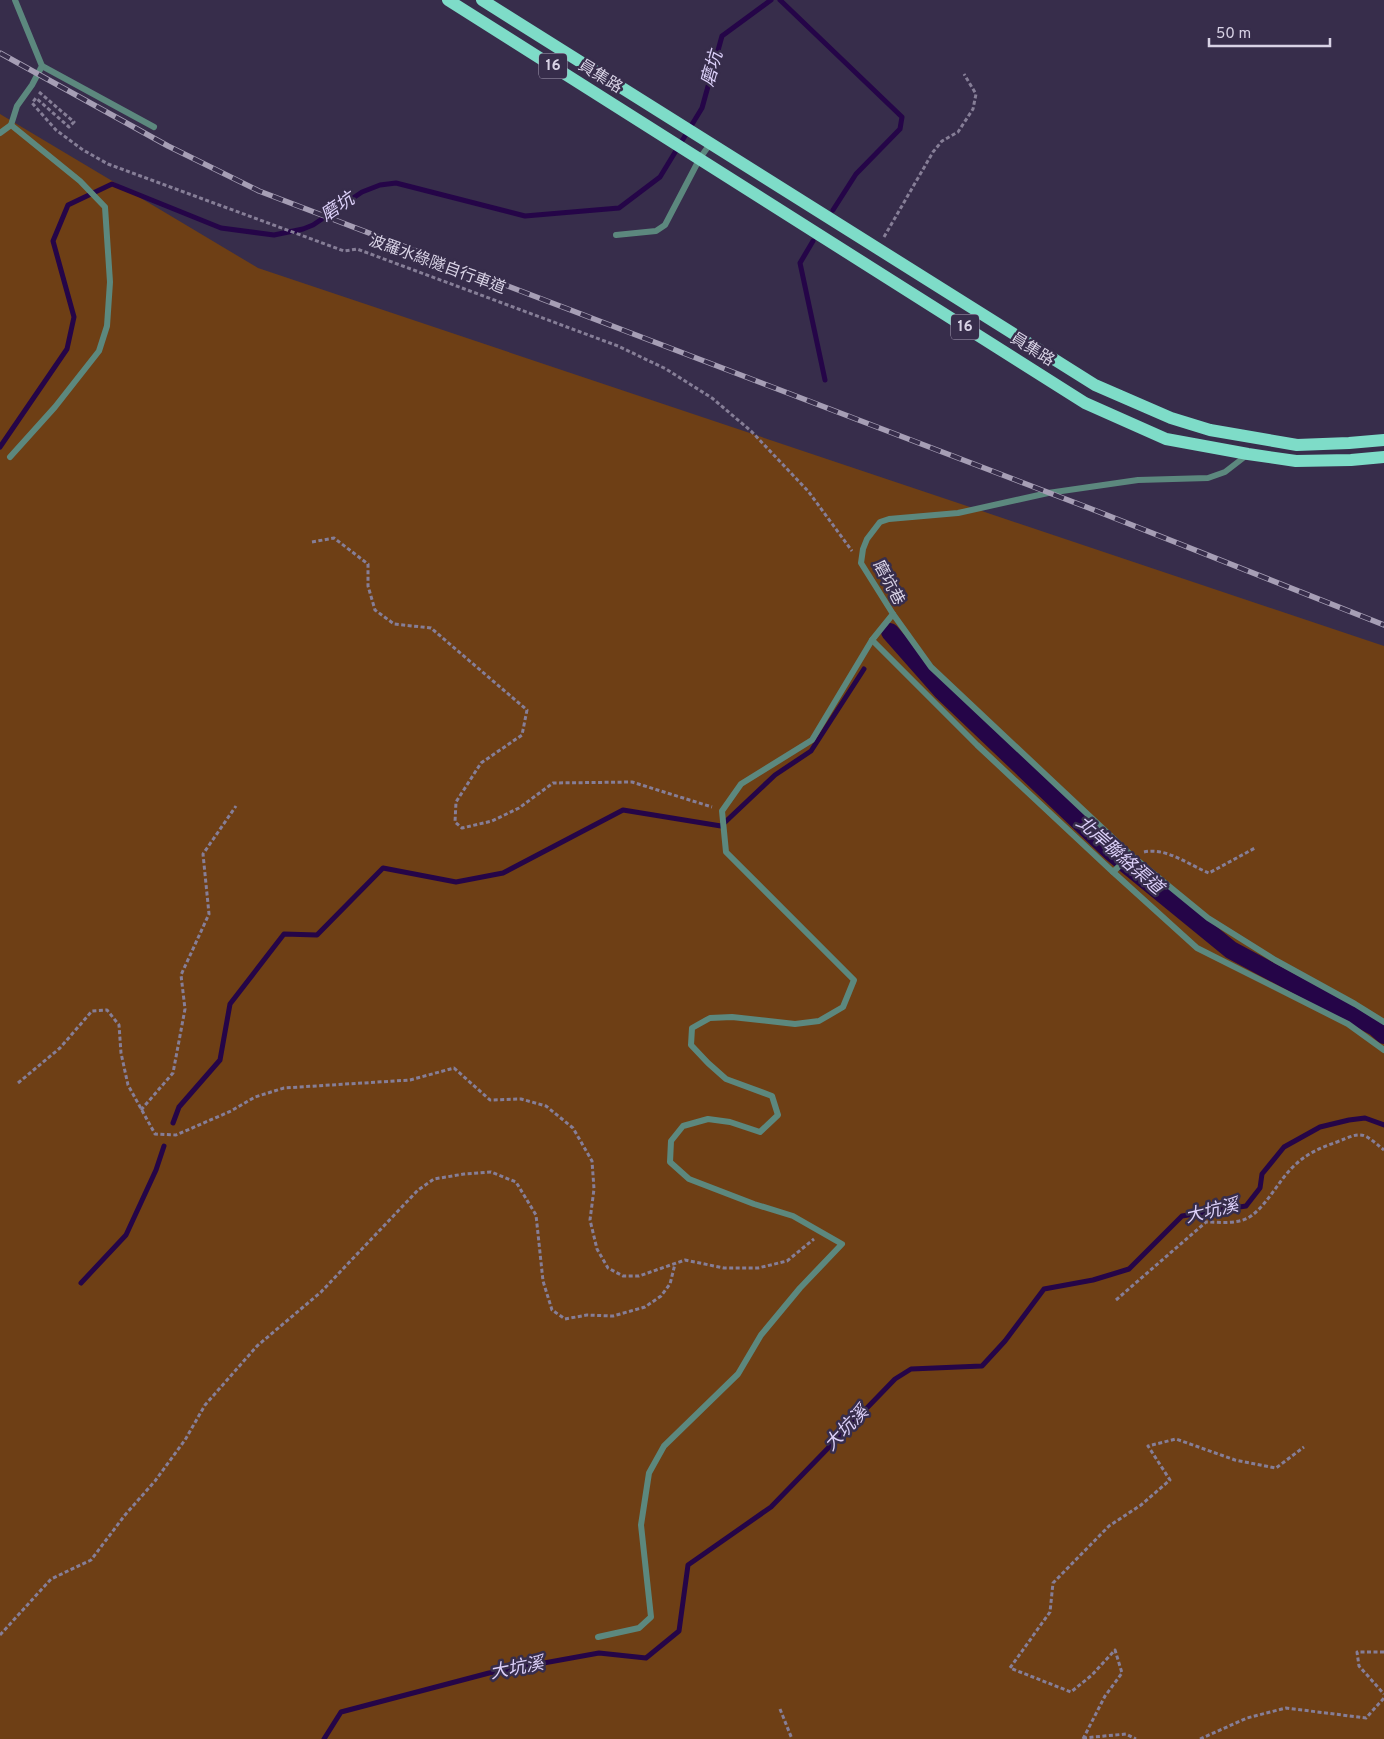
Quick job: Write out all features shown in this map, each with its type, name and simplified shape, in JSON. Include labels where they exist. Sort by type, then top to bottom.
[{"type":"main road","name":"員集路","points":[[448,0],[1085,403],[1166,439],[1248,454],[1296,461],[1384,457]]},
{"type":"main road","name":"員集路","points":[[482,0],[1095,385],[1171,418],[1210,430],[1297,444],[1384,440]]},
{"type":"lane","points":[[15,0],[42,66],[154,127]]},
{"type":"lane","points":[[0,133],[11,125],[17,106],[32,85],[42,66]]},
{"type":"lane","points":[[10,457],[55,407],[100,351],[107,326],[110,282],[105,207],[80,181],[11,125]]},
{"type":"lane","points":[[616,235],[656,231],[665,225],[700,158],[710,144]]},
{"type":"lane","name":"磨坑巷","points":[[722,811],[741,784],[812,740],[872,640],[893,614],[861,563],[862,549],[880,522],[888,518],[958,512],[1048,493],[1138,480],[1208,478],[1224,472],[1248,454]]},
{"type":"lane","points":[[893,614],[931,667],[1131,855],[1208,918],[1276,960],[1356,1004],[1384,1022]]},
{"type":"lane","points":[[872,640],[977,745],[1197,948],[1348,1024],[1384,1050]]},
{"type":"lane","points":[[598,1637],[639,1628],[651,1617],[641,1525],[649,1473],[664,1446],[738,1374],[761,1335],[800,1288],[842,1244],[793,1216],[754,1204],[689,1179],[670,1162],[671,1141],[684,1126],[708,1119],[730,1122],[760,1132],[778,1115],[772,1096],[726,1079],[708,1063],[691,1045],[692,1028],[710,1018],[732,1017],[795,1024],[819,1021],[843,1007],[854,980],[726,852],[722,811]]},
{"type":"lane","points":[[1113,872],[1131,855]]},
{"type":"path","points":[[878,249],[933,152],[942,140],[958,132],[973,110],[976,94],[964,74]]},
{"type":"path","name":"波羅水綠隧自行車道","points":[[32,85],[74,122],[70,127],[36,98],[32,103],[56,130],[83,150],[108,164],[344,251],[357,249],[618,346],[666,369],[712,398],[751,431],[808,491],[861,563]]},
{"type":"path","points":[[312,542],[334,538],[368,564],[368,586],[375,610],[394,624],[431,628],[527,710],[522,735],[481,763],[456,802],[455,822],[462,828],[492,821],[519,808],[553,783],[632,782],[722,811]]},
{"type":"path","points":[[141,1110],[172,1073],[185,1009],[181,975],[209,914],[203,854],[236,806]]},
{"type":"path","points":[[1131,855],[1150,851],[1170,855],[1209,873],[1255,848]]},
{"type":"path","points":[[18,1083],[60,1048],[92,1011],[107,1010],[119,1025],[128,1085],[155,1134],[176,1135],[231,1111],[255,1097],[284,1088],[410,1080],[454,1068],[490,1100],[520,1099],[546,1106],[573,1128],[592,1161],[594,1189],[590,1220],[596,1249],[608,1268],[623,1276],[639,1276],[685,1260],[724,1268],[758,1268],[787,1261],[823,1233]]},
{"type":"path","points":[[1116,1300],[1206,1222],[1237,1222],[1250,1217],[1295,1164],[1314,1150],[1357,1134],[1367,1136],[1384,1150]]},
{"type":"path","points":[[0,1635],[51,1579],[92,1560],[185,1440],[205,1405],[257,1346],[321,1292],[418,1190],[434,1179],[491,1172],[516,1182],[536,1214],[543,1281],[552,1310],[565,1319],[587,1315],[613,1316],[645,1307],[661,1296],[670,1284],[675,1263]]},
{"type":"path","points":[[1082,1739],[1105,1696],[1122,1673],[1115,1650],[1092,1675],[1071,1692],[1010,1668],[1050,1612],[1053,1583],[1109,1526],[1141,1505],[1170,1480],[1148,1446],[1176,1439],[1235,1460],[1276,1468],[1304,1447]]},
{"type":"path","points":[[1384,1652],[1356,1652],[1359,1666],[1384,1694]]},
{"type":"path","points":[[1200,1739],[1247,1718],[1286,1708],[1366,1718],[1384,1698]]},
{"type":"path","points":[[780,1709],[792,1739]]},
{"type":"path","points":[[1082,1739],[1126,1734],[1136,1739]]},
{"type":"shaded area","points":[[0,114],[258,268],[1384,646],[1384,1739],[0,1739]]},
{"type":"waterway","name":"磨坑","points":[[0,447],[67,349],[74,317],[53,241],[68,205],[112,184],[221,228],[274,235],[313,225],[362,192],[380,185],[396,183],[525,216],[619,208],[660,177],[702,108],[722,36],[771,0]]},
{"type":"waterway","points":[[780,0],[902,117],[900,129],[856,174],[833,210]]},
{"type":"waterway","points":[[813,241],[800,263],[825,380]]},
{"type":"waterway","name":"北岸聯絡渠道","points":[[890,632],[942,691],[1111,852],[1231,950],[1375,1027],[1384,1035]]},
{"type":"waterway","points":[[173,1123],[179,1107],[220,1060],[230,1004],[284,934],[317,935],[383,868],[456,882],[503,873],[623,810],[721,826],[775,775],[811,751],[864,669]]},
{"type":"waterway","name":"大坑溪","points":[[324,1739],[341,1712],[489,1673],[599,1653],[646,1658],[679,1631],[688,1565],[771,1507],[895,1379],[911,1369],[982,1366],[1005,1341],[1044,1289],[1093,1280],[1129,1269],[1182,1216],[1246,1206],[1260,1188],[1262,1174],[1284,1147],[1320,1127],[1365,1118],[1384,1125]]},
{"type":"waterway","points":[[81,1283],[126,1235],[156,1170],[164,1146]]},
{"type":"railway","points":[[0,53],[168,146],[259,191],[1089,508],[1384,625]]}]
